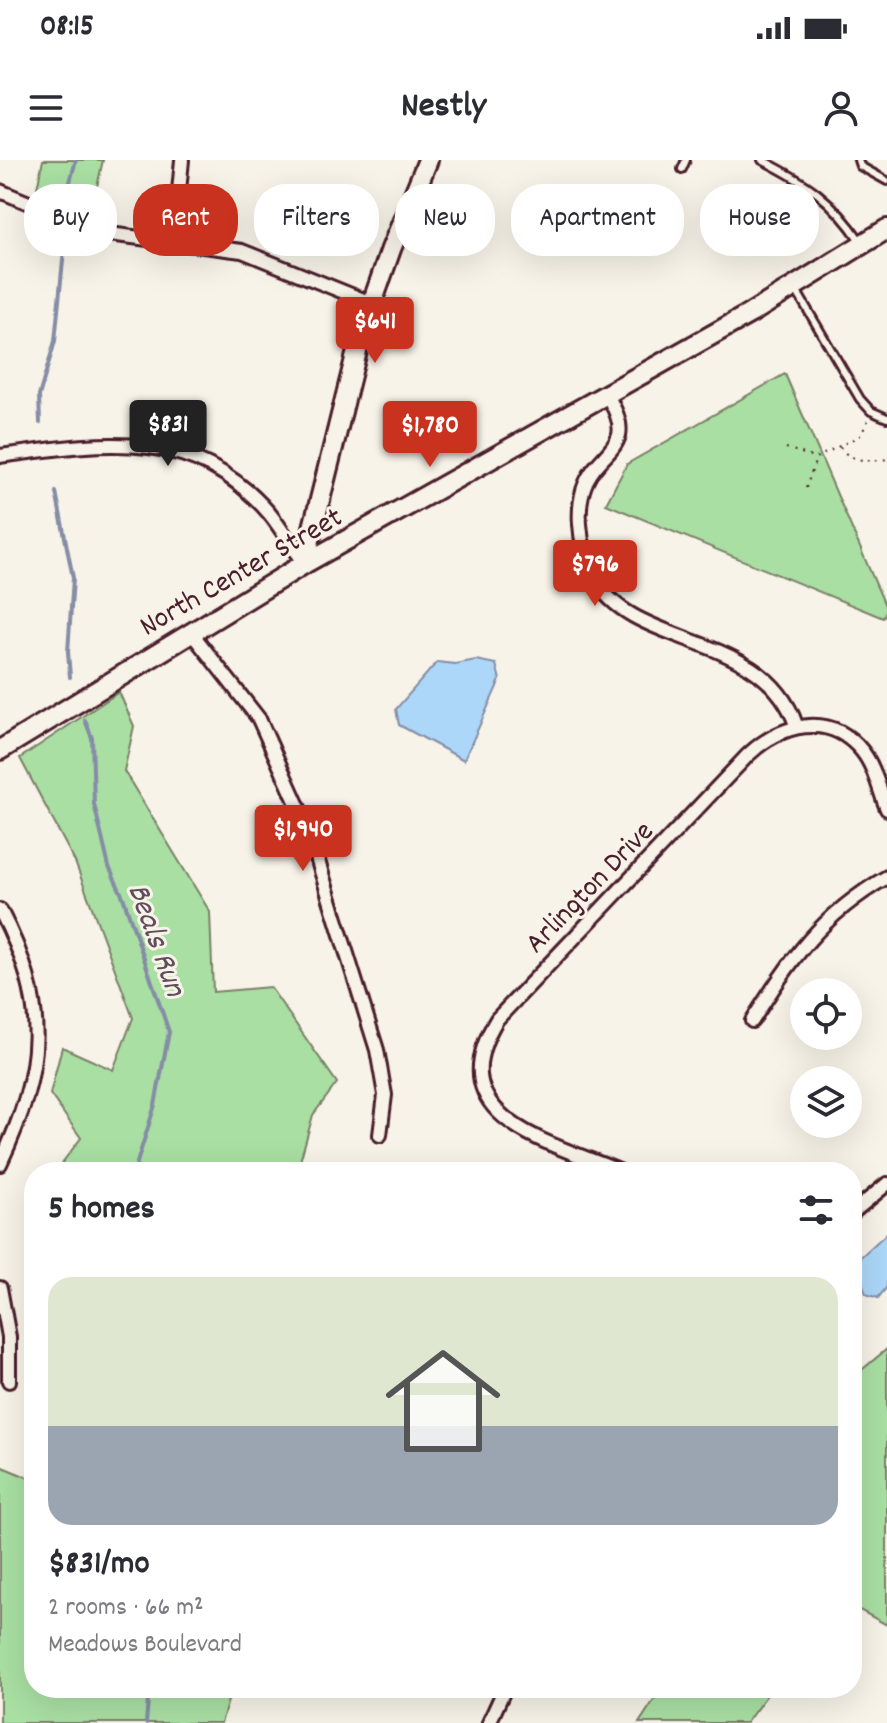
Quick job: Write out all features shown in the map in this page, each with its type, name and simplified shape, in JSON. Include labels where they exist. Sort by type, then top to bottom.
[{"type":"main road","points":[[304,564],[371,303],[428,160]]},
{"type":"main road","name":"North Center Street","points":[[0,750],[304,564],[607,395],[794,287],[887,229]]},
{"type":"street","points":[[180,184],[182,160]]},
{"type":"street","points":[[0,191],[101,233],[133,237]]},
{"type":"street","points":[[238,251],[264,257],[371,303]]},
{"type":"street","points":[[607,395],[616,413],[619,433],[615,444],[584,482],[580,497],[586,555],[594,577],[613,601],[641,621],[702,642],[742,664],[784,699],[796,725],[826,728],[852,742],[868,761],[887,809]]},
{"type":"street","points":[[0,456],[105,444],[143,444],[180,452],[214,466],[244,488],[270,515],[304,564]]},
{"type":"street","points":[[190,631],[259,719],[278,754],[307,826],[377,1050],[385,1095],[380,1135]]},
{"type":"street","name":"Arlington Drive","points":[[598,1162],[525,1131],[494,1111],[479,1078],[484,1040],[497,1019],[748,755],[765,739],[796,725]]},
{"type":"street","points":[[752,1021],[806,939],[863,891],[887,877]]},
{"type":"street","points":[[0,910],[29,978],[36,1054],[30,1091],[2,1157]]},
{"type":"street","points":[[862,1205],[887,1184]]},
{"type":"street","points":[[0,1288],[9,1337],[9,1381]]},
{"type":"street","points":[[489,1723],[500,1698]]},
{"type":"lane","points":[[682,169],[686,160]]},
{"type":"lane","points":[[762,160],[807,183],[825,198],[863,245]]},
{"type":"lane","points":[[858,160],[860,166],[887,181]]},
{"type":"lane","points":[[794,287],[860,399],[871,411],[887,418]]},
{"type":"path","points":[[806,488],[816,458],[861,435],[871,411]]},
{"type":"path","points":[[839,446],[844,454],[857,459],[887,459]]},
{"type":"path","points":[[786,448],[816,458]]},
{"type":"green space","points":[[43,160],[103,160],[98,184],[38,184]]},
{"type":"green space","points":[[785,374],[887,610],[883,618],[606,504],[627,464]]},
{"type":"green space","points":[[119,692],[134,726],[124,771],[210,912],[213,992],[270,987],[337,1083],[313,1115],[300,1162],[63,1162],[81,1138],[50,1094],[62,1047],[113,1070],[133,1018],[75,862],[20,758]]},
{"type":"green space","points":[[887,1349],[887,1625],[862,1611],[862,1370]]},
{"type":"green space","points":[[0,1466],[24,1476],[24,1698],[229,1698],[221,1723],[0,1723]]},
{"type":"green space","points":[[655,1698],[765,1698],[746,1723],[639,1723]]},
{"type":"water","points":[[476,660],[496,664],[500,680],[464,760],[399,725],[396,709],[437,662],[455,664]]},
{"type":"water","points":[[887,1233],[887,1287],[878,1298],[866,1294],[862,1282],[862,1256]]},
{"type":"waterway","name":"Beals Run","points":[[69,184],[76,160]]},
{"type":"waterway","name":"Beals Run","points":[[40,423],[39,396],[55,341],[63,256]]},
{"type":"waterway","name":"Beals Run","points":[[56,492],[73,578],[68,652],[70,677]]},
{"type":"waterway","name":"Beals Run","points":[[85,720],[92,738],[94,804],[109,867],[123,897],[169,1032],[155,1105],[137,1162]]},
{"type":"waterway","name":"Beals Run","points":[[146,1723],[148,1698]]}]
